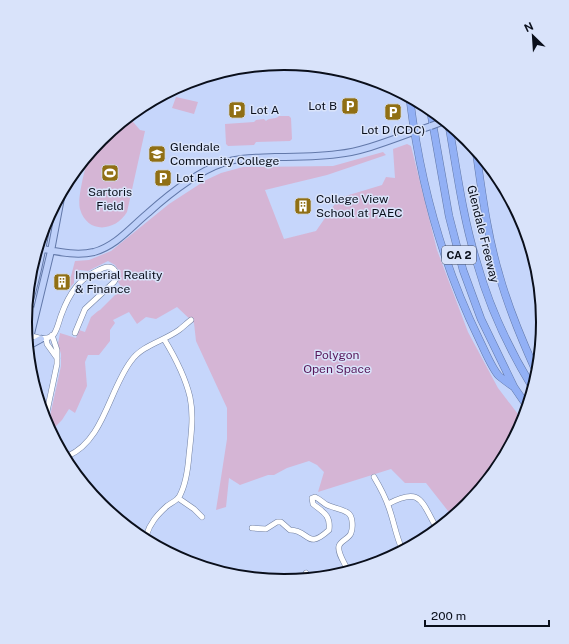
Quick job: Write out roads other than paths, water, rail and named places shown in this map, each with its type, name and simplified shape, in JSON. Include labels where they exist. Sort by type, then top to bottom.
[{"type":"highway","points":[[411,103],[418,130],[434,216],[452,276],[483,347],[499,376],[514,387]]},
{"type":"highway","name":"CA 2","points":[[432,117],[449,216],[463,270],[481,319],[514,387],[524,402]]},
{"type":"highway","name":"Glendale Freeway","points":[[450,131],[461,198],[476,262],[498,321],[512,351],[530,381]]},
{"type":"highway","points":[[478,160],[491,239],[499,274],[513,316],[533,365]]},
{"type":"main road","points":[[43,249],[74,254],[94,252],[104,248],[119,238],[148,212],[177,190],[202,173],[224,163],[248,158],[345,153],[439,123]]},
{"type":"main road","points":[[32,325],[51,251],[59,208]]},
{"type":"main road","points":[[33,343],[43,339]]},
{"type":"street","points":[[33,338],[43,339],[52,335],[57,328],[69,296],[82,280],[105,267],[113,268],[117,277],[114,282],[85,309],[75,333]]},
{"type":"street","points":[[70,455],[81,448],[92,436],[131,360],[142,350],[179,330],[191,320]]},
{"type":"street","points":[[48,410],[58,364],[57,350],[52,335]]},
{"type":"street","points":[[147,534],[149,526],[156,516],[178,498],[183,486],[188,463],[192,416],[190,398],[177,361],[164,338]]},
{"type":"street","points":[[43,339],[57,359]]},
{"type":"street","points":[[374,477],[388,504],[401,546]]},
{"type":"street","points":[[388,504],[404,496],[415,497],[421,500],[435,525]]},
{"type":"street","points":[[252,528],[266,529],[277,522],[281,522],[290,530],[296,530],[311,540],[316,540],[329,530],[330,523],[328,517],[313,504],[312,498],[315,497],[325,505],[348,513],[350,516],[352,524],[351,533],[349,537],[339,546],[338,551],[346,563],[347,567]]},
{"type":"street","points":[[178,498],[194,509],[202,517]]},
{"type":"place","name":"Lot B","points":[[350,106]]},
{"type":"place","name":"Lot A","points":[[237,110]]},
{"type":"place","name":"Lot D (CDC)","points":[[393,112]]},
{"type":"place","name":"Glendale Community College","points":[[157,154]]},
{"type":"place","name":"Sartoris Field","points":[[110,173]]},
{"type":"place","name":"Lot E","points":[[163,178]]},
{"type":"place","name":"College View School at PAEC","points":[[303,206]]},
{"type":"place","name":"Imperial Reality & Finance","points":[[62,282]]},
{"type":"park label","name":"Polygon Open Space","points":[[337,362]]}]
